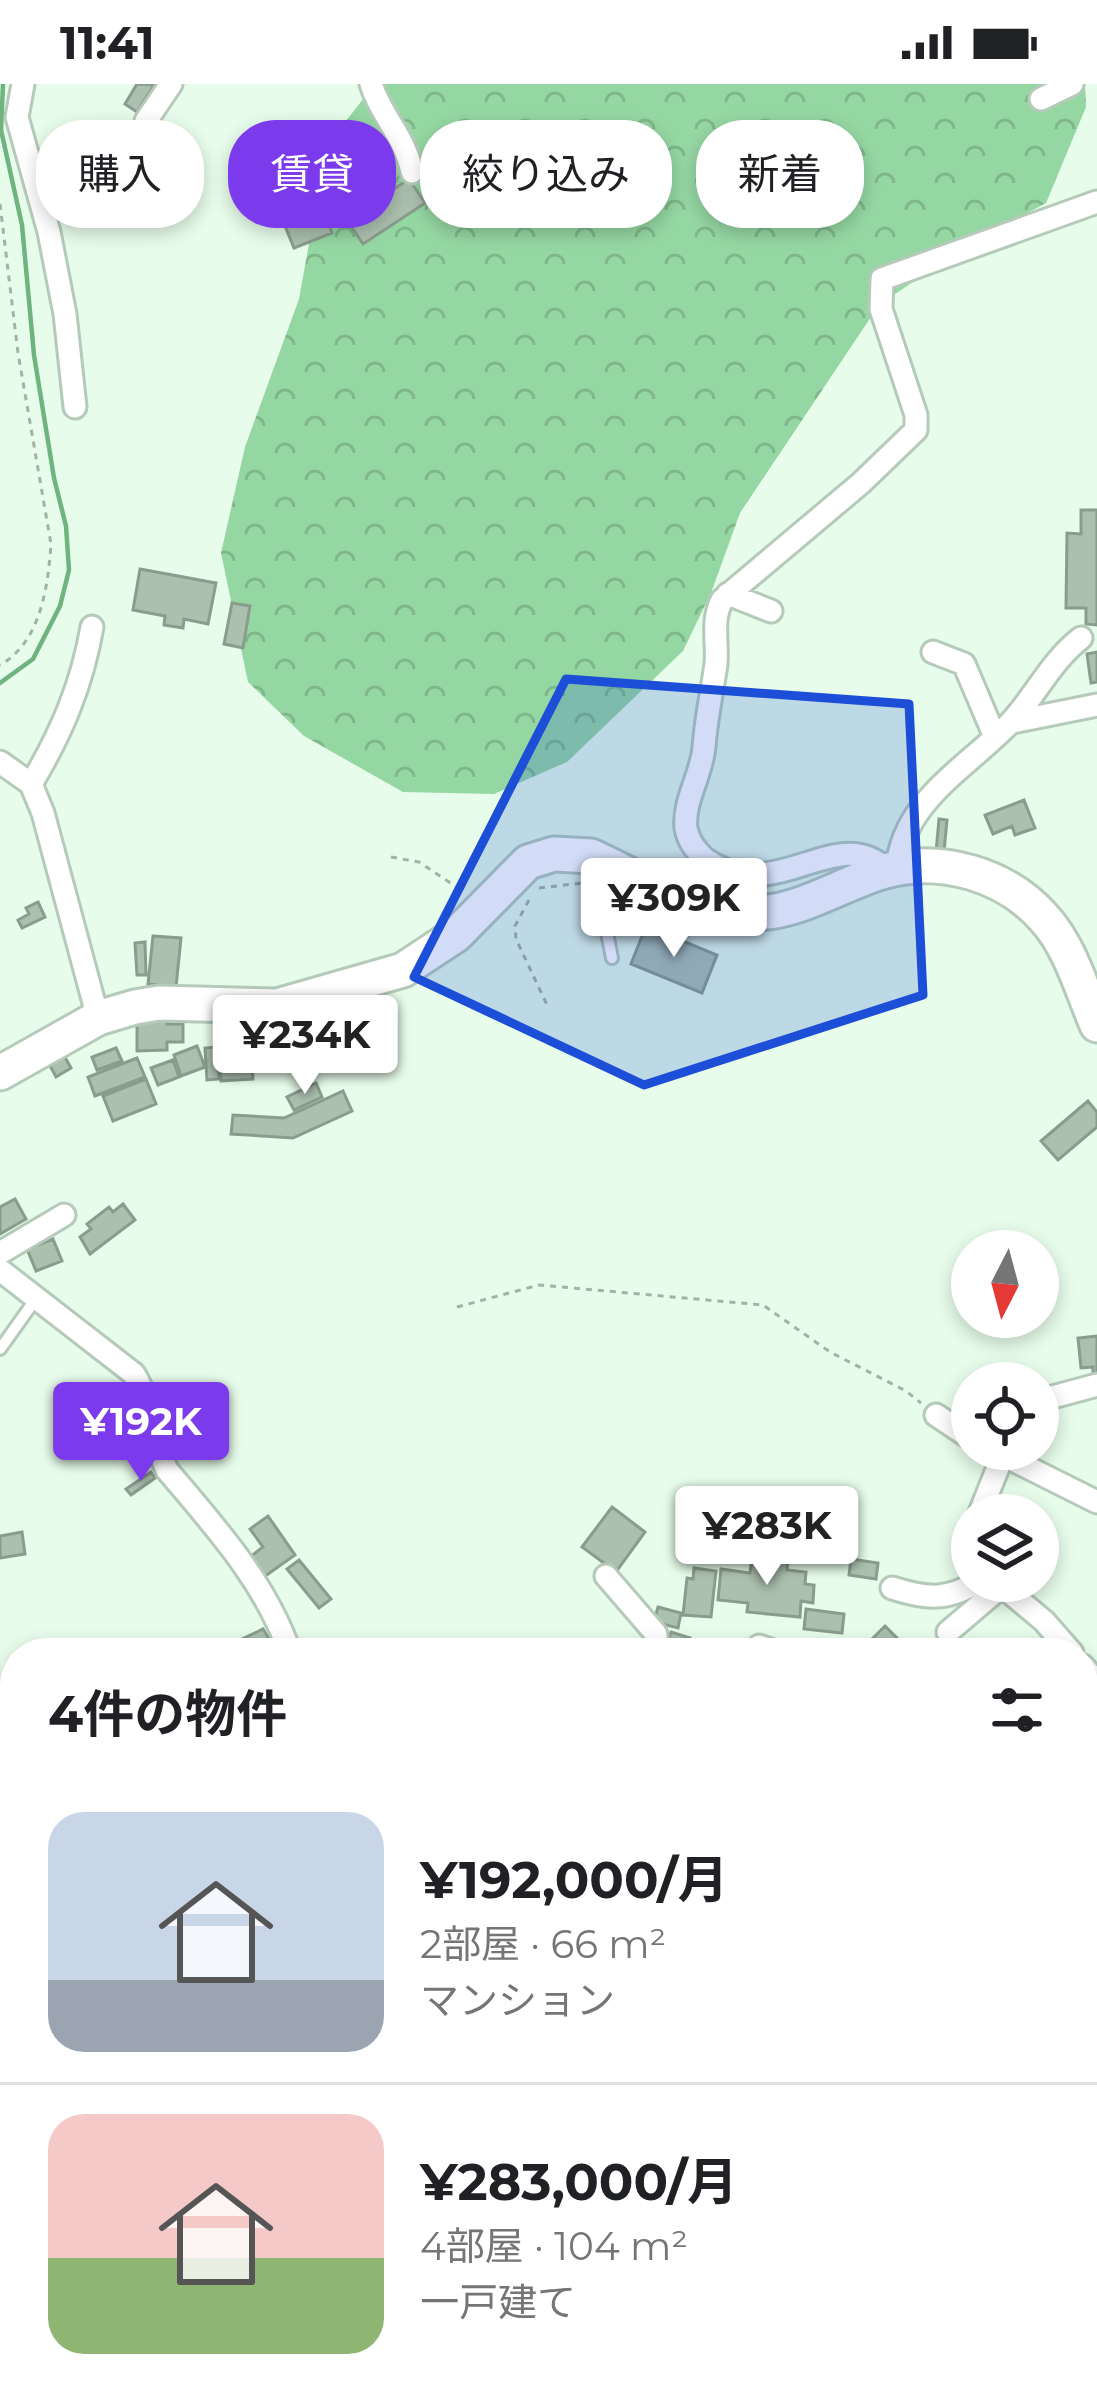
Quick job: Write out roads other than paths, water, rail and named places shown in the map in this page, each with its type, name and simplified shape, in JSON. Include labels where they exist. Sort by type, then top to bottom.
[{"type":"main road","points":[[0,1073],[98,1018],[159,1003],[277,1006],[404,970],[456,935],[528,862],[582,853],[697,905],[759,914],[892,870],[939,864],[998,880],[1044,917],[1063,945],[1097,1024]]},
{"type":"street","points":[[23,84],[17,117],[49,232],[65,314],[75,407]]},
{"type":"street","points":[[147,120],[171,84]]},
{"type":"street","points":[[370,84],[376,104],[402,139],[412,172]]},
{"type":"street","points":[[1041,99],[1072,84]]},
{"type":"street","points":[[1081,638],[1064,651],[1003,729],[930,796],[905,828],[892,870],[873,856],[845,853],[778,875],[751,877],[727,872],[691,842],[686,818],[703,760],[705,716],[716,660],[716,611],[728,594],[916,430],[916,415],[881,309],[882,279],[1097,202]]},
{"type":"street","points":[[728,594],[771,611]]},
{"type":"street","points":[[31,784],[82,679],[92,627]]},
{"type":"street","points":[[933,652],[964,664],[1003,729]]},
{"type":"street","points":[[1003,729],[1097,705]]},
{"type":"street","points":[[0,762],[31,784],[43,813],[98,1018]]},
{"type":"street","points":[[0,1253],[64,1216]]},
{"type":"street","points":[[0,1270],[134,1374],[145,1392],[158,1452],[167,1470],[250,1571],[285,1638]]},
{"type":"street","points":[[1059,1395],[1097,1385]]},
{"type":"street","points":[[1033,1470],[1097,1502]]},
{"type":"street","points":[[606,1576],[656,1638]]},
{"type":"street","points":[[892,1588],[936,1599],[951,1596]]},
{"type":"street","points":[[948,1632],[980,1602]]},
{"type":"street","points":[[1021,1602],[1059,1638]]},
{"type":"lane","points":[[612,958],[607,933],[626,872]]},
{"type":"lane","points":[[0,1349],[35,1300]]},
{"type":"waterway","points":[[0,683],[33,659],[60,606],[69,570],[66,526],[34,355],[22,225],[1,130],[3,84]]}]
